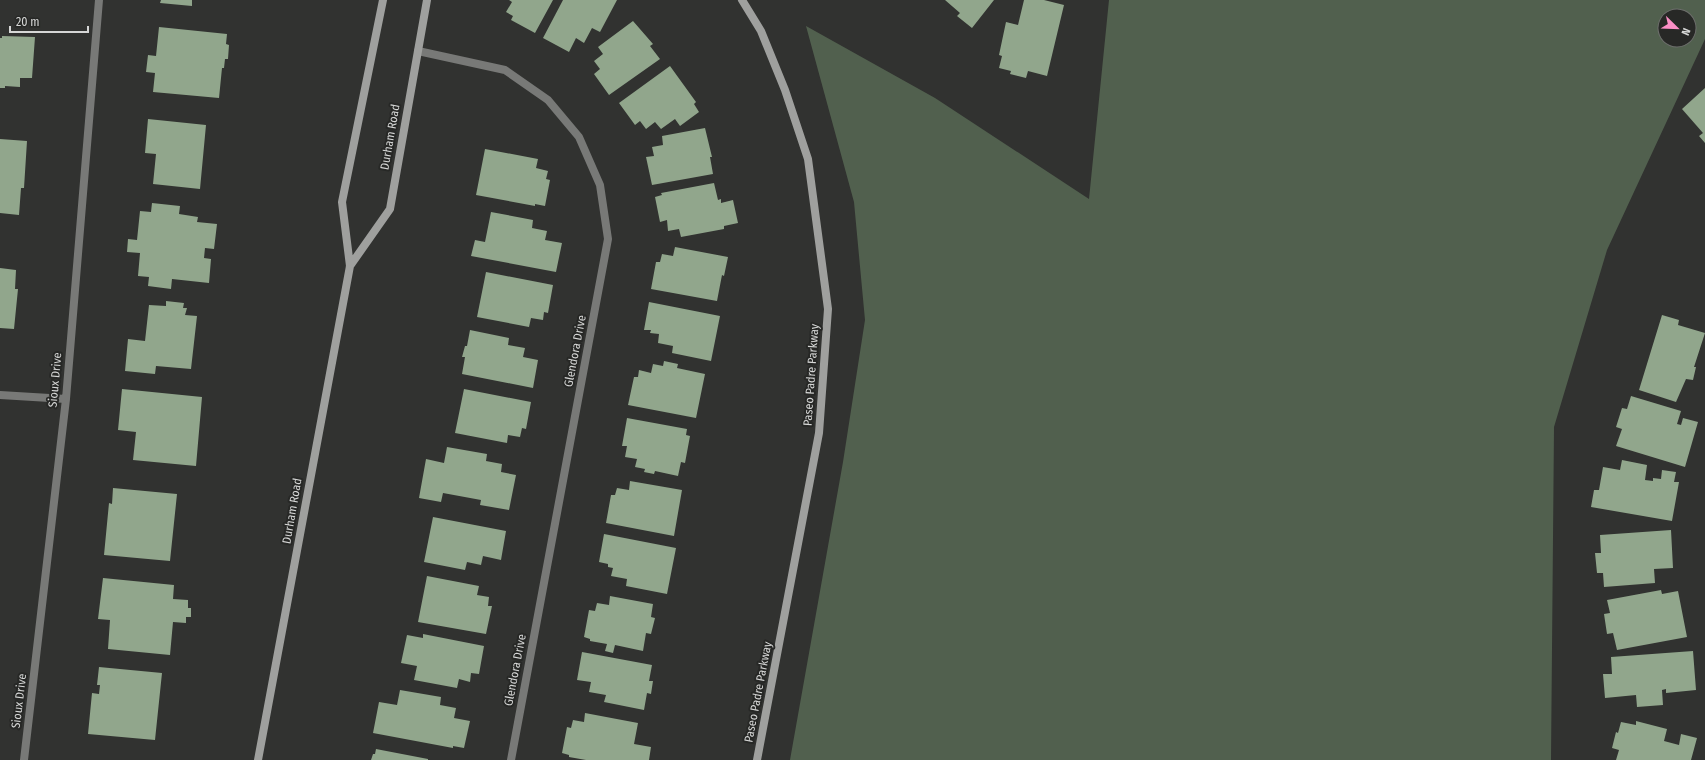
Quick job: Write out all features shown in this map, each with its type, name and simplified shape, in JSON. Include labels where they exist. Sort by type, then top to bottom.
[{"type":"main road","name":"Durham Road","points":[[258,760],[350,266],[342,202],[383,0]]},
{"type":"main road","name":"Durham Road","points":[[350,266],[390,209],[427,0]]},
{"type":"main road","name":"Paseo Padre Parkway","points":[[742,0],[761,31],[785,90],[808,159],[828,309],[819,434],[757,760]]},
{"type":"street","name":"Sioux Drive","points":[[24,760],[66,399],[99,0]]},
{"type":"street","name":"Glendora Drive","points":[[418,51],[505,70],[548,100],[580,137],[600,186],[608,239],[511,760]]},
{"type":"street","points":[[0,395],[66,399]]},
{"type":"green space","points":[[1109,0],[1705,0],[1705,39],[1607,250],[1554,427],[1551,760],[790,760],[843,462],[865,320],[854,202],[806,26],[935,98],[1089,199]]},
{"type":"building","points":[[161,0],[192,0],[192,6],[160,3]]},
{"type":"building","points":[[509,0],[553,0],[535,33],[511,20],[513,16],[506,12],[512,2]]},
{"type":"building","points":[[563,0],[617,0],[600,32],[592,28],[584,43],[576,38],[569,52],[543,38]]},
{"type":"building","points":[[945,0],[994,0],[972,28],[957,16],[960,13]]},
{"type":"building","points":[[1024,0],[1044,0],[1064,5],[1047,76],[1028,71],[1026,78],[1010,74],[1011,71],[999,68],[1002,56],[999,55],[1006,22],[1018,25]]},
{"type":"building","points":[[633,21],[653,44],[650,46],[660,59],[609,95],[594,74],[600,69],[594,61],[603,54],[598,47]]},
{"type":"building","points":[[159,27],[227,34],[226,44],[229,45],[228,59],[225,59],[224,68],[222,68],[219,98],[153,92],[155,73],[146,72],[148,55],[156,56]]},
{"type":"building","points":[[2,36],[35,37],[32,78],[20,78],[20,87],[5,86],[5,88],[0,88],[0,38],[2,38]]},
{"type":"building","points":[[670,66],[696,102],[694,104],[699,112],[680,126],[675,119],[661,129],[655,122],[646,129],[640,121],[635,125],[619,103]]},
{"type":"building","points":[[1705,88],[1705,143],[1699,136],[1703,133],[1682,109]]},
{"type":"building","points":[[148,119],[206,125],[200,189],[153,184],[156,154],[145,153]]},
{"type":"building","points":[[705,128],[712,157],[710,157],[713,174],[652,185],[646,157],[654,156],[652,147],[663,145],[662,136]]},
{"type":"building","points":[[0,139],[27,141],[24,188],[21,188],[19,215],[0,213]]},
{"type":"building","points":[[485,149],[538,159],[536,168],[548,171],[546,179],[550,180],[545,206],[535,204],[535,206],[476,195]]},
{"type":"building","points":[[714,183],[718,200],[721,199],[721,203],[733,200],[738,223],[724,226],[724,229],[681,237],[679,229],[668,231],[667,220],[660,222],[655,197],[662,195],[661,193]]},
{"type":"building","points":[[152,203],[180,206],[179,214],[198,217],[197,222],[217,224],[214,249],[205,248],[204,258],[211,259],[209,283],[172,279],[171,289],[148,286],[149,277],[138,276],[140,253],[127,252],[128,239],[137,240],[140,211],[151,212]]},
{"type":"building","points":[[491,212],[533,220],[532,228],[547,231],[545,240],[562,243],[556,272],[471,256],[475,240],[485,242]]},
{"type":"building","points":[[675,247],[728,257],[724,276],[722,275],[717,301],[651,289],[656,262],[660,262],[662,254],[673,256]]},
{"type":"building","points":[[0,268],[16,270],[15,289],[18,289],[14,329],[0,328]]},
{"type":"building","points":[[486,272],[553,285],[548,313],[544,312],[543,320],[531,318],[529,327],[477,317]]},
{"type":"building","points":[[166,301],[184,303],[183,308],[187,308],[185,315],[197,316],[191,369],[156,366],[155,374],[125,371],[128,339],[145,341],[149,305],[166,306]]},
{"type":"building","points":[[649,302],[720,316],[711,361],[672,353],[673,346],[658,343],[659,334],[650,333],[651,330],[644,330]]},
{"type":"building","points":[[1662,315],[1679,320],[1678,325],[1705,333],[1694,367],[1696,367],[1693,380],[1686,379],[1676,402],[1639,390]]},
{"type":"building","points":[[470,330],[509,338],[508,345],[525,348],[523,357],[538,360],[533,388],[462,374],[465,357],[462,357],[465,346],[467,346]]},
{"type":"building","points":[[664,361],[678,364],[677,368],[705,374],[696,418],[628,405],[634,377],[638,377],[639,370],[651,373],[653,364],[663,366]]},
{"type":"building","points":[[122,389],[202,397],[196,466],[133,460],[136,432],[118,430]]},
{"type":"building","points":[[464,389],[531,402],[526,429],[522,428],[520,437],[508,435],[507,443],[455,433]]},
{"type":"building","points":[[1631,396],[1681,411],[1677,424],[1681,425],[1683,418],[1698,422],[1685,467],[1616,446],[1622,429],[1616,427],[1622,408],[1627,409]]},
{"type":"building","points":[[627,418],[687,429],[686,435],[690,436],[685,463],[681,462],[678,476],[655,471],[654,474],[644,472],[645,469],[635,467],[637,459],[625,457],[627,446],[622,446]]},
{"type":"building","points":[[447,447],[487,454],[486,461],[502,464],[501,472],[516,475],[509,510],[480,505],[481,500],[443,493],[441,502],[419,498],[426,459],[444,463]]},
{"type":"building","points":[[1622,460],[1647,465],[1645,480],[1653,481],[1653,478],[1661,479],[1662,470],[1676,472],[1674,482],[1679,482],[1672,521],[1591,507],[1594,490],[1599,490],[1603,467],[1620,470]]},
{"type":"building","points":[[630,481],[682,490],[674,536],[606,523],[611,495],[615,495],[617,488],[629,490]]},
{"type":"building","points":[[113,488],[177,494],[170,561],[104,555],[109,503],[112,504]]},
{"type":"building","points":[[433,517],[506,531],[501,560],[483,556],[481,565],[467,562],[465,570],[424,562]]},
{"type":"building","points":[[1671,530],[1673,568],[1654,569],[1655,583],[1604,587],[1603,573],[1597,573],[1595,553],[1601,553],[1600,535]]},
{"type":"building","points":[[604,534],[676,548],[667,594],[626,586],[627,579],[611,576],[613,568],[608,567],[608,564],[599,562]]},
{"type":"building","points":[[427,576],[479,586],[477,595],[489,597],[488,606],[492,606],[486,634],[418,622]]},
{"type":"building","points":[[103,578],[174,585],[173,599],[188,600],[188,608],[191,608],[191,617],[186,617],[186,623],[173,622],[170,655],[108,649],[110,620],[98,619]]},
{"type":"building","points":[[1661,590],[1662,594],[1678,591],[1687,637],[1617,650],[1613,633],[1607,634],[1604,614],[1610,613],[1607,600]]},
{"type":"building","points":[[610,596],[653,604],[651,617],[655,618],[651,634],[646,633],[643,651],[615,645],[613,653],[605,651],[607,644],[590,641],[590,639],[584,637],[589,610],[595,611],[597,603],[609,605]]},
{"type":"building","points":[[423,634],[484,646],[479,674],[471,673],[470,682],[459,679],[457,688],[414,680],[417,666],[401,663],[407,635],[423,638]]},
{"type":"building","points":[[1693,651],[1696,690],[1666,693],[1666,689],[1662,690],[1663,705],[1637,707],[1636,695],[1605,698],[1603,674],[1612,674],[1611,657]]},
{"type":"building","points":[[582,652],[652,665],[649,681],[653,681],[651,694],[647,693],[644,710],[604,702],[606,695],[589,692],[591,682],[577,680]]},
{"type":"building","points":[[99,667],[162,673],[155,740],[88,734],[92,693],[99,694],[100,685],[97,685]]},
{"type":"building","points":[[400,690],[441,697],[440,705],[456,708],[454,718],[470,721],[464,748],[453,746],[453,748],[373,733],[379,702],[397,705]]},
{"type":"building","points":[[585,713],[638,723],[634,744],[651,747],[649,760],[586,760],[569,757],[569,755],[562,753],[567,727],[571,728],[573,720],[584,722]]},
{"type":"building","points":[[1636,721],[1667,729],[1664,741],[1679,745],[1681,734],[1697,738],[1691,760],[1616,760],[1619,750],[1612,748],[1616,732],[1618,733],[1621,722],[1636,725]]},
{"type":"building","points":[[376,749],[428,759],[428,760],[371,760]]}]
